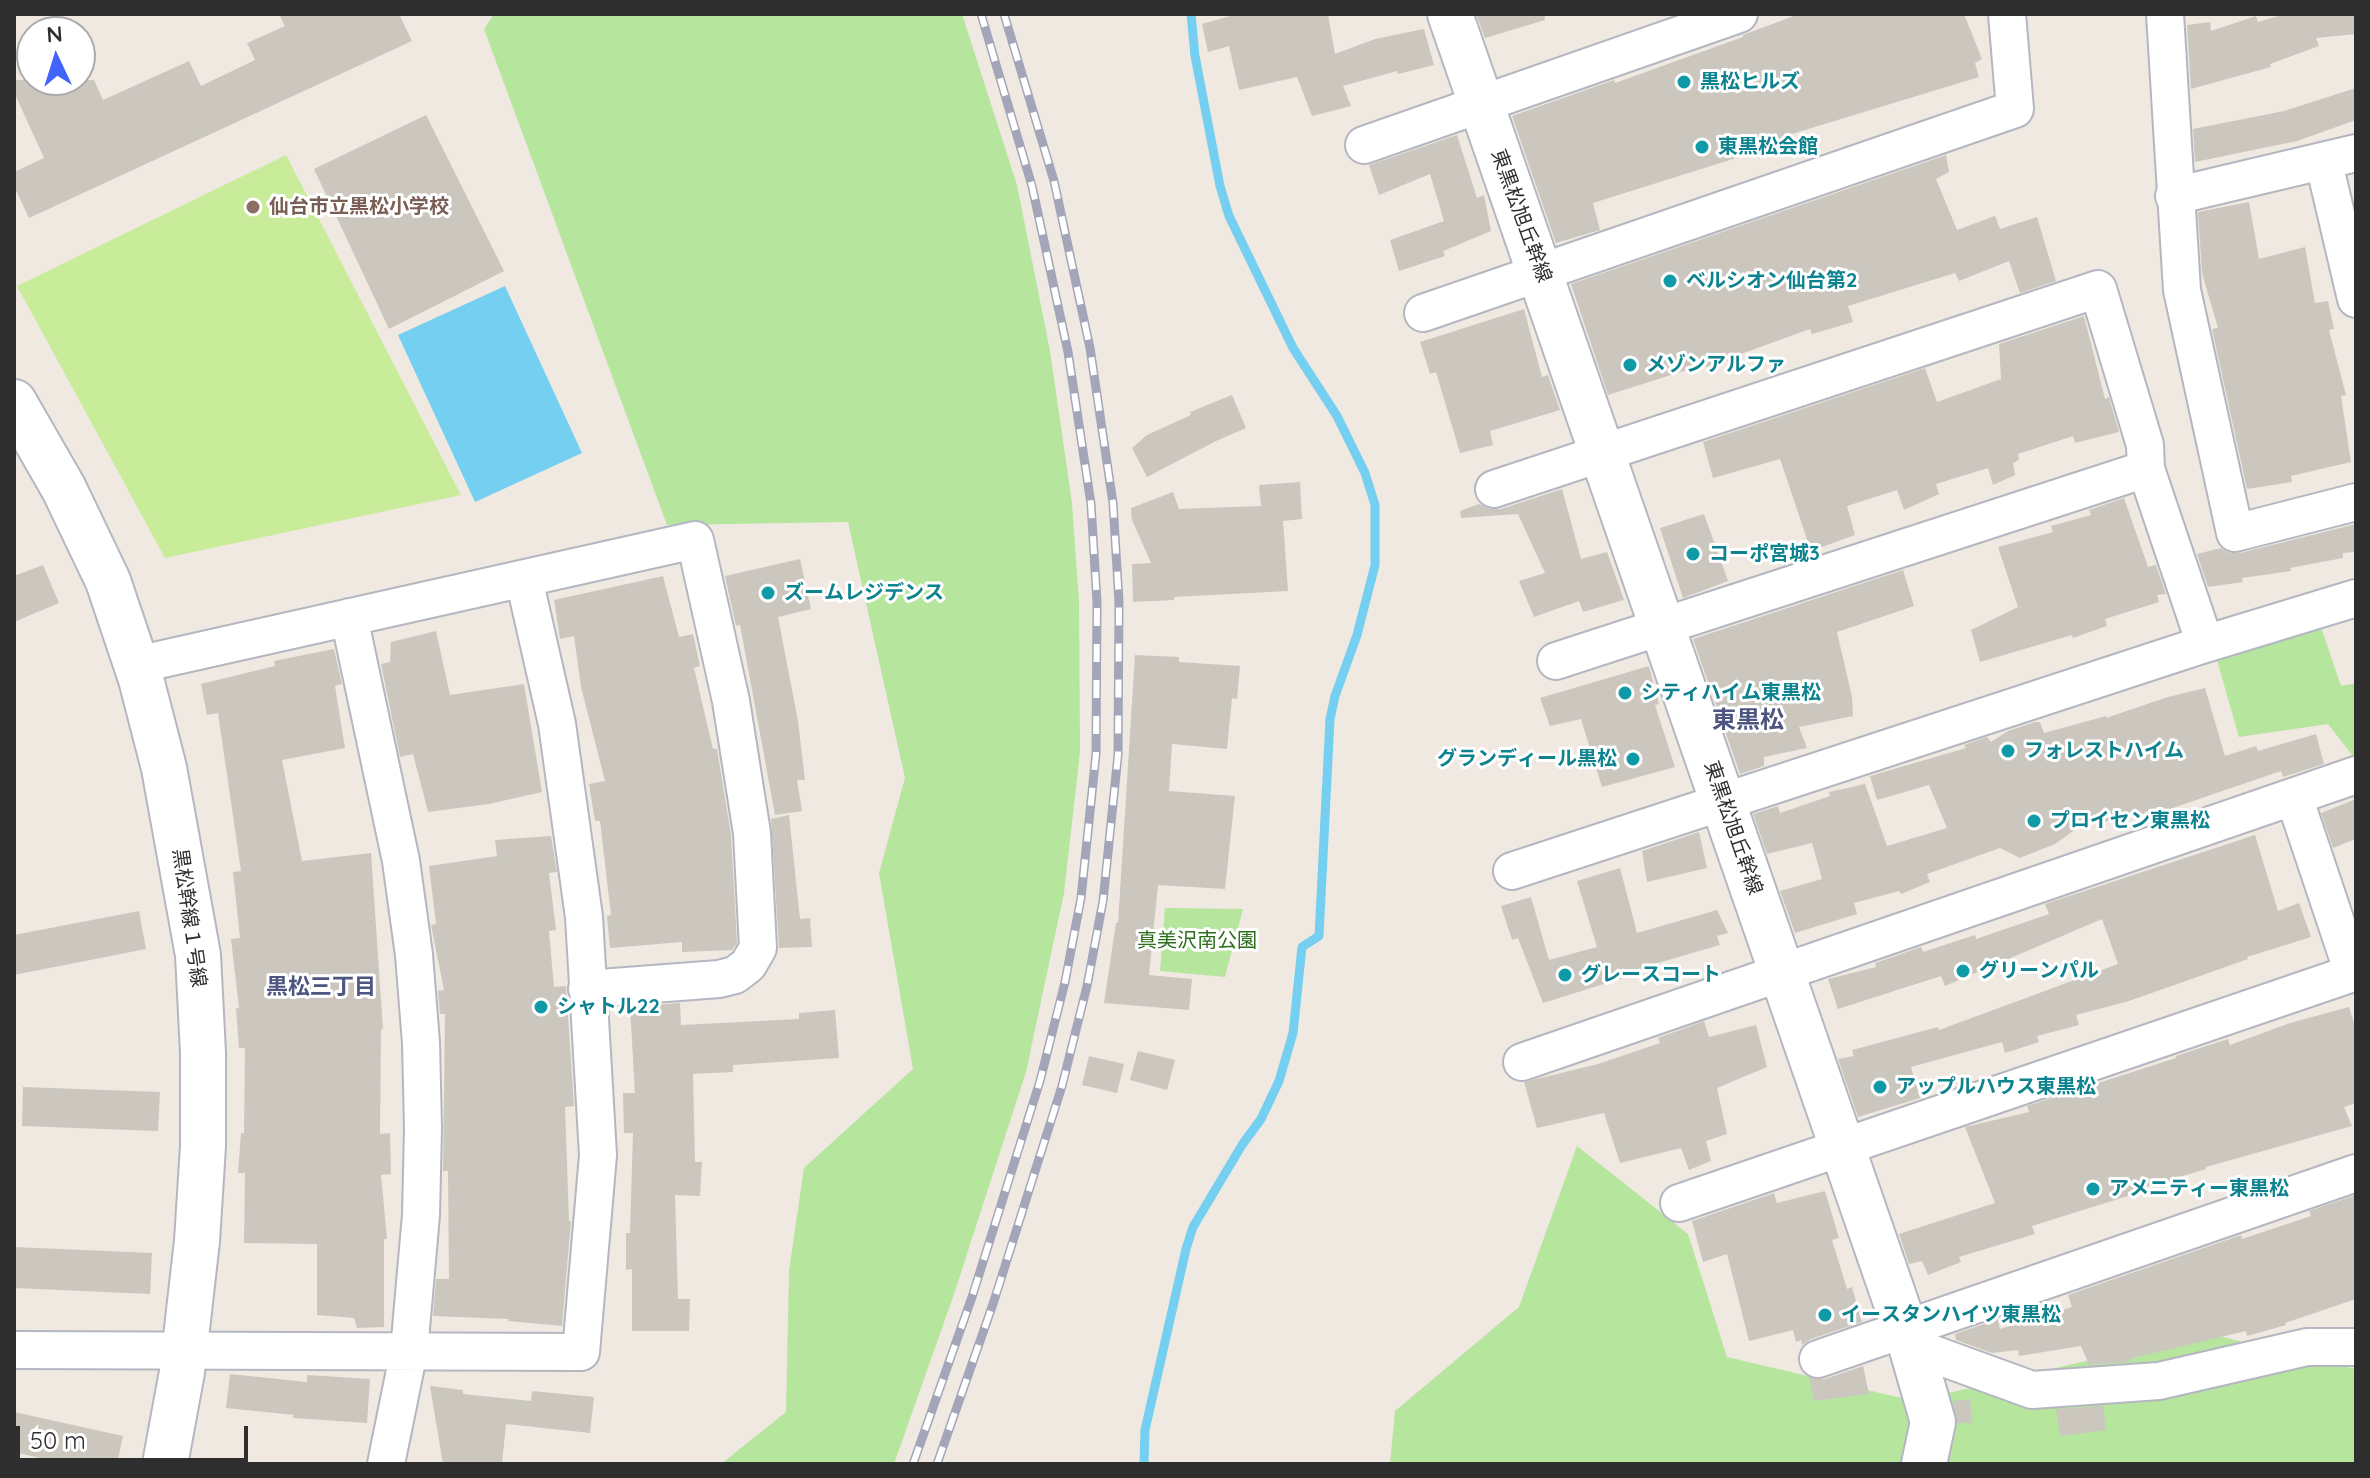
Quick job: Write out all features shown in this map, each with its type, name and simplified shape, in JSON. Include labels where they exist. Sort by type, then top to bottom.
[{"type":"street","name":"東黒松旭丘幹線","points":[[1450,14],[1542,272],[1908,1337],[1933,1422],[1924,1464]]},
{"type":"street","points":[[1364,145],[1739,14]]},
{"type":"street","points":[[1423,313],[2015,109],[2007,14]]},
{"type":"street","points":[[2165,14],[2182,290],[2235,533],[2356,502]]},
{"type":"street","points":[[2174,196],[2340,158],[2356,299]]},
{"type":"street","points":[[1494,489],[2098,289],[2145,445],[2146,469],[2205,644]]},
{"type":"street","name":"黒松幹線１号線","points":[[14,402],[64,489],[108,581],[136,665],[164,768],[198,955],[203,1053],[203,1146],[197,1241],[184,1350],[165,1464]]},
{"type":"street","points":[[1556,661],[2146,469]]},
{"type":"street","points":[[136,665],[695,540],[731,701],[752,833],[758,948],[748,965],[735,975],[719,979],[587,989]]},
{"type":"street","points":[[14,1350],[581,1352],[598,1155],[584,917],[557,724],[524,579]]},
{"type":"street","points":[[1512,871],[2205,644],[2356,598]]},
{"type":"street","points":[[349,617],[401,861],[421,1043],[421,1215],[409,1351],[386,1464]]},
{"type":"street","points":[[1522,1062],[2356,775]]},
{"type":"street","points":[[1679,1203],[2355,972],[2294,797]]},
{"type":"street","points":[[1818,1359],[1908,1337],[2356,1173]]},
{"type":"street","points":[[1908,1337],[2032,1390],[2159,1381],[2307,1347],[2356,1347]]},
{"type":"green space","points":[[494,14],[962,14],[1017,185],[1050,351],[1072,503],[1079,601],[1080,752],[1064,893],[1026,1072],[954,1294],[894,1464],[721,1464],[786,1412],[789,1271],[804,1168],[913,1069],[879,873],[905,778],[848,522],[667,525],[484,29]]},
{"type":"green space","points":[[286,155],[461,495],[165,558],[17,286]]},
{"type":"green space","points":[[2321,627],[2341,686],[2356,683],[2356,760],[2328,724],[2239,737],[2217,660]]},
{"type":"green space","name":"真美沢南公園","points":[[1165,908],[1243,909],[1225,977],[1160,971]]},
{"type":"green space","points":[[1577,1146],[1688,1234],[1727,1357],[1914,1401],[2206,1333],[2356,1369],[2356,1464],[1390,1464],[1395,1411],[1519,1307]]},
{"type":"water","points":[[505,286],[582,453],[475,502],[398,335]]},
{"type":"building","points":[[279,14],[399,14],[412,41],[29,218],[14,186],[14,172],[44,158],[14,92],[14,80],[16,96],[96,96],[96,84],[103,100],[189,61],[201,86],[255,60],[247,43],[285,26]]},
{"type":"building","points":[[1237,14],[1328,14],[1335,54],[1375,39],[1424,29],[1434,65],[1398,74],[1397,71],[1343,86],[1351,106],[1312,116],[1297,77],[1239,90],[1229,46],[1208,52],[1202,24]]},
{"type":"building","points":[[1476,14],[1544,14],[1545,20],[1485,38]]},
{"type":"building","points":[[1799,14],[1964,14],[1982,59],[1975,63],[1979,77],[1782,137],[1784,142],[1593,203],[1600,230],[1556,243],[1512,116],[1614,80],[1615,83]]},
{"type":"building","points":[[2285,14],[2356,14],[2356,34],[2316,38],[2319,46],[2270,64],[2271,67],[2191,89],[2187,25],[2210,22],[2211,31],[2256,16],[2258,22]]},
{"type":"building","points":[[2356,88],[2356,120],[2297,141],[2195,162],[2193,129],[2284,111]]},
{"type":"building","points":[[426,115],[504,271],[389,329],[314,169]]},
{"type":"building","points":[[1457,135],[1477,198],[1484,195],[1491,231],[1443,251],[1445,256],[1399,271],[1390,240],[1444,221],[1430,174],[1379,195],[1369,165]]},
{"type":"building","points":[[1946,155],[1949,172],[1936,179],[1957,230],[1995,216],[2000,229],[2037,217],[2056,281],[2020,293],[2009,261],[1959,281],[1955,273],[1848,306],[1853,322],[1812,334],[1810,329],[1741,354],[1742,357],[1687,370],[1608,395],[1571,284]]},
{"type":"building","points":[[2249,202],[2259,259],[2305,247],[2315,303],[2328,301],[2334,329],[2329,330],[2346,395],[2341,396],[2351,462],[2291,476],[2292,482],[2247,489],[2212,329],[2218,328],[2202,273],[2198,212]]},
{"type":"building","points":[[1524,309],[1542,377],[1548,375],[1560,410],[1490,431],[1493,445],[1460,453],[1436,372],[1430,374],[1420,342]]},
{"type":"building","points":[[2084,316],[2105,399],[2109,397],[2119,432],[2075,443],[2073,436],[2018,454],[2019,460],[2013,463],[2015,475],[1993,485],[1988,468],[1936,484],[1939,494],[1904,510],[1897,490],[1847,506],[1855,535],[1811,551],[1780,459],[1713,478],[1703,442],[1925,368],[1937,402],[2001,379],[1999,344]]},
{"type":"building","points":[[1232,395],[1246,428],[1147,477],[1132,448],[1147,435],[1191,415],[1190,412]]},
{"type":"building","points":[[1300,482],[1302,519],[1283,521],[1288,591],[1133,602],[1132,564],[1151,563],[1132,520],[1131,508],[1173,492],[1179,509],[1261,506],[1259,485]]},
{"type":"building","points":[[1562,489],[1581,559],[1607,552],[1624,600],[1583,612],[1579,601],[1534,617],[1519,581],[1545,573],[1518,514],[1461,518],[1460,511],[1479,504],[1489,509],[1501,509]]},
{"type":"building","points":[[2124,498],[2148,567],[2156,565],[2166,594],[2157,595],[2159,602],[2105,619],[2107,626],[2073,638],[2072,635],[1980,662],[1971,630],[2018,607],[1998,547],[2053,532],[2051,526],[2091,515],[2089,510]]},
{"type":"building","name":"コーポ宮城3","points":[[1704,514],[1728,581],[1683,598],[1660,528]]},
{"type":"building","points":[[2356,524],[2356,552],[2343,553],[2343,558],[2290,568],[2291,571],[2242,578],[2243,582],[2208,587],[2197,554],[2221,548],[2230,553],[2240,553]]},
{"type":"building","points":[[800,559],[811,609],[778,617],[798,721],[805,780],[797,780],[802,811],[775,815],[740,625],[736,626],[725,576]]},
{"type":"building","points":[[43,565],[59,603],[14,622],[14,576]]},
{"type":"building","points":[[1903,570],[1914,606],[1837,632],[1852,697],[1853,716],[1799,727],[1807,748],[1764,757],[1764,766],[1740,774],[1693,639]]},
{"type":"building","points":[[663,576],[679,637],[693,634],[700,666],[694,668],[713,749],[717,749],[731,835],[737,943],[732,950],[682,952],[682,942],[610,948],[607,916],[611,915],[600,821],[595,821],[589,784],[605,781],[581,687],[574,636],[560,639],[554,600]]},
{"type":"building","points":[[436,631],[450,695],[524,684],[542,792],[489,804],[428,812],[413,754],[400,757],[381,664],[390,662],[391,642]]},
{"type":"building","points":[[334,649],[342,684],[335,686],[345,748],[282,760],[302,861],[371,853],[383,1029],[380,1134],[390,1133],[391,1174],[381,1175],[387,1239],[384,1239],[384,1327],[357,1328],[354,1318],[317,1315],[317,1244],[244,1243],[245,1173],[238,1173],[241,1133],[244,1133],[245,1048],[239,1048],[236,1008],[239,1008],[231,939],[240,938],[233,872],[241,871],[218,713],[207,715],[201,684],[275,666],[274,661]]},
{"type":"building","points":[[1135,655],[1179,657],[1179,662],[1240,666],[1237,699],[1232,698],[1227,749],[1172,744],[1169,791],[1235,796],[1225,889],[1158,885],[1149,975],[1192,979],[1189,1010],[1104,1003],[1118,923]]},
{"type":"building","points":[[1649,666],[1659,704],[1655,705],[1675,767],[1602,787],[1581,719],[1550,726],[1540,698]]},
{"type":"building","points":[[2205,688],[2225,756],[2256,746],[2258,751],[2316,734],[2324,764],[2283,777],[2281,771],[2161,812],[2079,827],[2055,844],[2020,858],[2000,848],[1927,874],[1930,882],[1901,894],[1899,891],[1854,903],[1857,914],[1795,933],[1780,891],[1822,879],[1812,843],[1767,854],[1753,814],[1778,806],[1780,813],[1830,796],[1829,792],[1865,784],[1887,846],[1947,828],[1929,785],[1877,800],[1870,776],[1966,748],[1964,745],[1987,737],[1991,742],[2008,731],[2035,722],[2040,722],[2044,733]]},
{"type":"building","points":[[2356,799],[2356,839],[2333,848],[2321,813]]},
{"type":"building","points":[[789,815],[800,919],[810,918],[812,947],[779,948],[771,819]]},
{"type":"building","points":[[1699,832],[1707,868],[1647,882],[1642,851]]},
{"type":"building","points":[[2255,835],[2278,911],[2299,903],[2311,937],[2129,1001],[2076,1015],[2079,1025],[2037,1036],[2039,1042],[2005,1053],[2002,1042],[1911,1067],[1920,1098],[1858,1117],[1838,1059],[1854,1056],[1852,1050],[1938,1027],[1939,1030],[2118,964],[2102,919],[1945,986],[1941,976],[1838,1009],[1828,979],[1876,967],[1875,963],[1921,947],[1923,952],[1975,935],[1976,939],[2049,914],[2045,904]]},
{"type":"building","points":[[551,836],[557,872],[549,873],[556,930],[549,931],[554,987],[566,986],[574,1106],[565,1107],[571,1221],[562,1326],[509,1319],[433,1316],[436,1279],[449,1279],[448,1171],[443,1171],[445,1014],[440,1014],[438,991],[444,990],[431,925],[436,924],[429,866],[497,856],[495,840]]},
{"type":"building","points":[[1620,868],[1637,933],[1717,910],[1728,933],[1717,936],[1720,945],[1651,965],[1652,969],[1543,1003],[1518,938],[1512,940],[1501,906],[1531,897],[1549,960],[1597,947],[1577,881]]},
{"type":"building","points":[[139,911],[146,949],[14,975],[14,935]]},
{"type":"building","points":[[680,1003],[681,1025],[799,1019],[799,1013],[835,1010],[839,1058],[733,1065],[733,1072],[693,1074],[695,1162],[702,1162],[700,1196],[675,1195],[678,1299],[690,1299],[689,1331],[632,1331],[632,1269],[626,1270],[626,1233],[630,1233],[633,1133],[624,1133],[623,1093],[635,1093],[630,1007]]},
{"type":"building","points":[[2349,1007],[2356,1029],[2356,1103],[2344,1107],[2352,1126],[2206,1167],[2133,1191],[2134,1194],[2032,1226],[2035,1234],[1959,1257],[1961,1262],[1928,1275],[1922,1261],[1909,1264],[1899,1234],[1995,1203],[1965,1127],[2029,1112],[2027,1106],[2228,1039],[2230,1045],[2290,1023]]},
{"type":"building","points":[[1704,1021],[1709,1037],[1756,1025],[1767,1067],[1717,1088],[1727,1134],[1706,1141],[1711,1161],[1689,1170],[1681,1148],[1620,1163],[1604,1113],[1537,1128],[1524,1082],[1598,1064],[1660,1043],[1658,1038]]},
{"type":"building","points":[[1138,1051],[1175,1060],[1167,1090],[1130,1080]]},
{"type":"building","points":[[1089,1056],[1124,1064],[1117,1093],[1082,1085]]},
{"type":"building","points":[[23,1087],[160,1092],[158,1131],[22,1126]]},
{"type":"building","points":[[1825,1191],[1839,1238],[1832,1240],[1847,1289],[1852,1287],[1862,1322],[1802,1345],[1801,1340],[1796,1342],[1793,1330],[1749,1341],[1727,1254],[1703,1262],[1692,1221],[1774,1193],[1777,1203]]},
{"type":"building","points":[[2356,1195],[2356,1299],[2286,1325],[2247,1336],[2246,1331],[2129,1359],[2130,1362],[2089,1365],[2081,1346],[2019,1356],[2018,1350],[1992,1353],[1956,1340],[1955,1334],[1998,1319],[2000,1329],[2072,1307],[2068,1295],[2241,1235],[2242,1239],[2311,1216],[2309,1211]]},
{"type":"building","points":[[14,1247],[152,1253],[150,1294],[14,1288]]},
{"type":"building","points":[[1863,1366],[1869,1394],[1814,1401],[1809,1377],[1825,1379]]},
{"type":"building","points":[[230,1374],[307,1382],[307,1375],[370,1379],[367,1423],[293,1418],[294,1415],[226,1408]]},
{"type":"building","points":[[430,1386],[463,1390],[463,1394],[531,1401],[532,1391],[594,1397],[590,1433],[506,1424],[502,1464],[443,1464]]},
{"type":"building","points":[[1970,1399],[1972,1423],[1957,1423],[1953,1401]]},
{"type":"building","points":[[2103,1406],[2106,1430],[2060,1436],[2056,1409]]},
{"type":"building","points":[[14,1412],[123,1436],[117,1464],[66,1464],[14,1452]]},
{"type":"waterway","points":[[1144,1464],[1145,1430],[1193,1227],[1261,1119],[1279,1081],[1293,1033],[1302,947],[1319,936],[1330,719],[1375,565],[1375,505],[1365,473],[1337,416],[1293,348],[1229,216],[1220,186],[1195,56],[1191,14]]},
{"type":"railway","points":[[913,1464],[972,1297],[1040,1081],[1065,982],[1081,898],[1096,754],[1097,602],[1091,504],[1068,352],[1032,186],[981,14]]},
{"type":"railway","points":[[937,1464],[993,1304],[1062,1086],[1087,986],[1103,901],[1118,755],[1119,602],[1113,503],[1090,348],[1054,181],[1004,14]]},
{"type":"place","name":"黒松ヒルズ","points":[[1684,82]]},
{"type":"place","name":"東黒松会館","points":[[1702,147]]},
{"type":"place","name":"仙台市立黒松小学校","points":[[253,207]]},
{"type":"place","name":"ベルシオン仙台第2","points":[[1670,281]]},
{"type":"place","name":"メゾンアルファ","points":[[1630,365]]},
{"type":"place","name":"コーポ宮城3","points":[[1693,554]]},
{"type":"place","name":"ズームレジデンス","points":[[768,593]]},
{"type":"place","name":"シティハイム東黒松","points":[[1625,693]]},
{"type":"place","name":"フォレストハイム","points":[[2008,751]]},
{"type":"place","name":"グランディール黒松","points":[[1633,759]]},
{"type":"place","name":"プロイセン東黒松","points":[[2034,821]]},
{"type":"place","name":"グリーンパル","points":[[1963,971]]},
{"type":"place","name":"グレースコート","points":[[1565,975]]},
{"type":"place","name":"シャトル22","points":[[541,1007]]},
{"type":"place","name":"アップルハウス東黒松","points":[[1880,1087]]},
{"type":"place","name":"アメニティー東黒松","points":[[2093,1189]]},
{"type":"place","name":"イースタンハイツ東黒松","points":[[1825,1315]]},
{"type":"district","name":"東黒松","points":[[1748,721]]},
{"type":"district","name":"黒松三丁目","points":[[321,987]]}]
